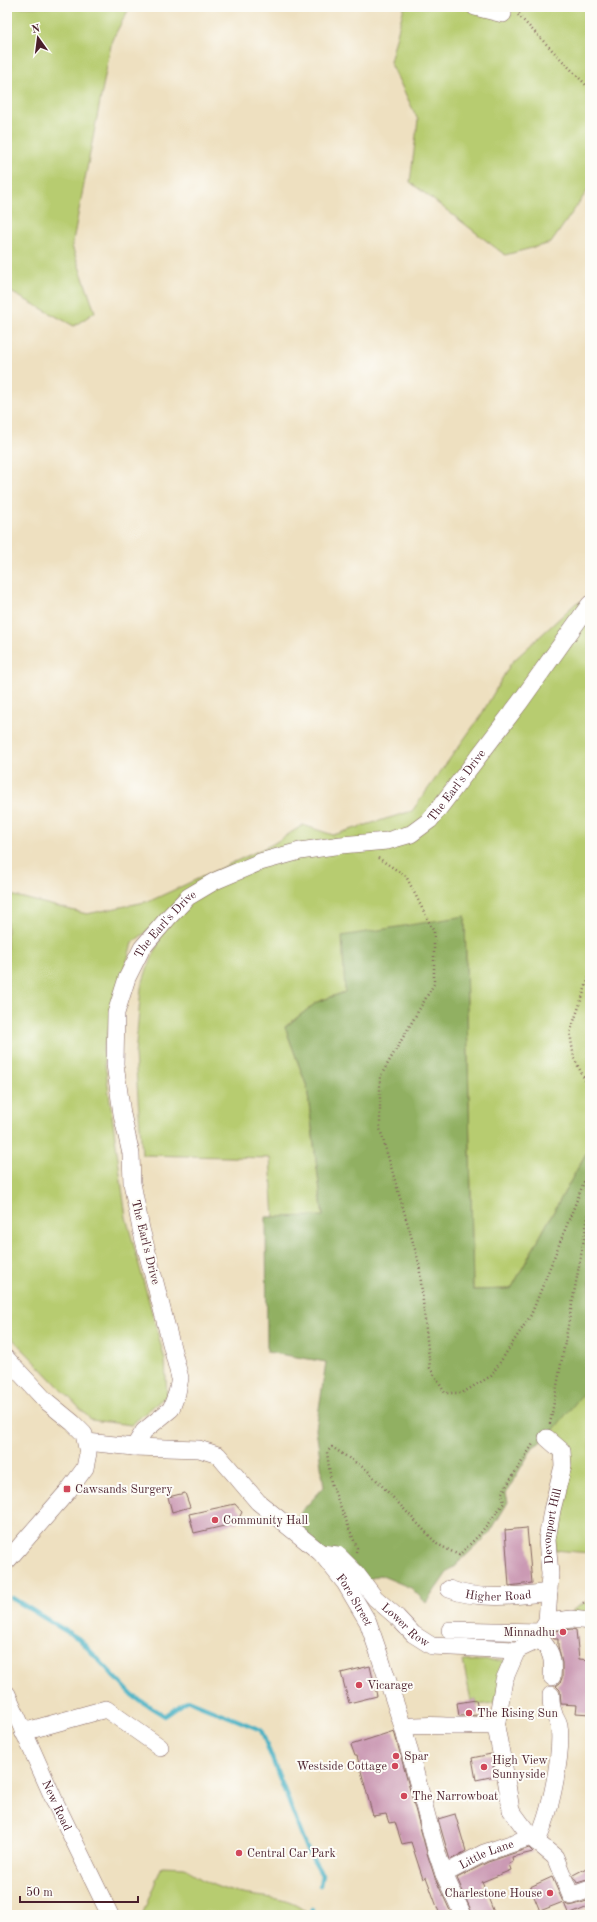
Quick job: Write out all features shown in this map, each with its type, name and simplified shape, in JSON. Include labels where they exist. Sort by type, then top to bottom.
[{"type":"street","points":[[475,7],[511,14]]},
{"type":"street","name":"The Earl's Drive","points":[[134,1446],[144,1431],[171,1409],[177,1393],[180,1378],[141,1229],[132,1183],[131,1154],[122,1114],[115,1064],[116,1014],[127,978],[142,948],[188,898],[215,881],[260,862],[300,851],[393,839],[410,834],[430,820],[520,702],[590,604]]},
{"type":"street","points":[[7,1359],[44,1400],[73,1423],[84,1434],[87,1442],[88,1453],[85,1468],[68,1492],[7,1561]]},
{"type":"street","name":"Devonport Hill","points":[[542,1630],[549,1592],[550,1574],[547,1540],[552,1510],[563,1466],[562,1451],[548,1437]]},
{"type":"street","name":"Fore Street","points":[[87,1442],[199,1449],[218,1455],[258,1502],[321,1553],[345,1583],[368,1622],[403,1727],[436,1850],[444,1874],[462,1915]]},
{"type":"street","name":"Lower Row","points":[[321,1553],[338,1555],[355,1572],[375,1598],[397,1617],[413,1634],[432,1646],[517,1650],[534,1642],[542,1630]]},
{"type":"street","name":"Higher Road","points":[[448,1589],[460,1594],[492,1595],[549,1592]]},
{"type":"street","points":[[450,1630],[542,1630],[572,1619],[590,1621]]},
{"type":"street","points":[[542,1630],[554,1663],[552,1677]]},
{"type":"street","points":[[517,1650],[504,1680],[496,1727],[506,1778],[510,1810],[533,1839],[555,1857],[571,1896],[590,1889]]},
{"type":"street","name":"New Road","points":[[7,1694],[56,1804],[110,1915]]},
{"type":"street","points":[[533,1839],[543,1830],[560,1743],[558,1723],[553,1711],[551,1695]]},
{"type":"street","points":[[23,1732],[106,1709],[160,1747]]},
{"type":"street","points":[[403,1727],[422,1724],[459,1726],[481,1724],[496,1727]]},
{"type":"street","name":"Little Lane","points":[[444,1874],[484,1853],[533,1839]]},
{"type":"path","points":[[526,7],[511,14],[590,89]]},
{"type":"path","points":[[375,855],[406,876],[434,932],[434,984],[380,1077],[380,1129],[419,1263],[430,1368],[445,1393],[462,1393],[491,1376],[531,1315],[590,1167]]},
{"type":"path","points":[[590,974],[570,1033],[574,1058],[590,1090]]},
{"type":"path","points":[[355,1572],[356,1548],[331,1483],[327,1452],[332,1447],[367,1470],[437,1544],[459,1555],[479,1535],[504,1503],[502,1493],[534,1441],[548,1437],[590,1206]]},
{"type":"green space","points":[[7,7],[130,7],[112,40],[72,246],[95,312],[74,326],[7,290]]},
{"type":"green space","points":[[404,7],[590,7],[590,187],[551,243],[505,255],[410,182],[418,120],[390,62]]},
{"type":"green space","points":[[590,599],[590,1146],[511,1289],[473,1290],[465,916],[345,992],[317,1002],[285,1027],[307,1087],[323,1217],[274,1218],[270,1158],[142,1155],[135,1055],[141,988],[147,969],[160,940],[156,924],[132,943],[103,1049],[126,1217],[165,1360],[167,1395],[131,1425],[91,1420],[7,1333],[7,894],[87,914],[150,901],[273,844],[303,825],[333,835],[412,811],[480,717],[511,663],[576,603]]},
{"type":"green space","points":[[465,916],[473,1290],[511,1289],[590,1146],[590,1385],[547,1438],[533,1447],[506,1493],[508,1502],[489,1534],[446,1574],[426,1603],[411,1588],[380,1575],[362,1582],[287,1527],[324,1487],[316,1429],[326,1362],[267,1352],[266,1217],[323,1216],[307,1087],[285,1027],[317,1002],[345,992],[342,936]]},
{"type":"green space","points":[[590,1261],[590,1553],[554,1550],[563,1466],[547,1438]]},
{"type":"green space","points":[[590,1599],[590,1621],[572,1619],[573,1610]]},
{"type":"green space","points":[[507,1660],[495,1703],[477,1705],[476,1700],[471,1701],[463,1661]]},
{"type":"green space","points":[[162,1866],[185,1867],[196,1876],[214,1885],[244,1894],[283,1900],[301,1908],[309,1915],[142,1915]]},
{"type":"building","points":[[185,1493],[190,1507],[172,1512],[168,1497]]},
{"type":"building","name":"Community Hall","points":[[235,1504],[242,1512],[237,1523],[194,1533],[189,1514]]},
{"type":"building","points":[[527,1528],[532,1583],[509,1586],[505,1530]]},
{"type":"building","points":[[576,1630],[579,1659],[590,1660],[590,1714],[576,1713],[577,1705],[561,1704],[560,1690],[556,1686],[560,1683],[562,1678],[562,1663],[558,1639],[554,1639],[550,1635],[553,1631]]},
{"type":"building","name":"Vicarage","points":[[370,1666],[377,1696],[349,1703],[341,1673]]},
{"type":"building","name":"The Rising Sun","points":[[476,1700],[479,1715],[459,1716],[457,1703]]},
{"type":"building","points":[[394,1731],[427,1853],[435,1878],[452,1915],[440,1915],[426,1877],[423,1879],[411,1842],[402,1844],[395,1822],[389,1823],[386,1814],[373,1816],[357,1756],[355,1756],[351,1745]]},
{"type":"building","name":"High View Sunnyside","points":[[491,1754],[495,1776],[476,1780],[472,1758]]},
{"type":"building","points":[[455,1814],[466,1851],[450,1860],[438,1819]]},
{"type":"building","points":[[529,1848],[533,1852],[512,1857],[513,1862],[509,1864],[511,1870],[482,1882],[495,1915],[473,1915],[457,1878],[488,1862]]},
{"type":"building","points":[[590,1866],[590,1879],[577,1883],[573,1875]]},
{"type":"building","name":"Charlestone House","points":[[552,1877],[563,1902],[540,1911],[530,1887]]},
{"type":"building","points":[[590,1900],[590,1906],[569,1915],[564,1903],[569,1906]]},
{"type":"waterway","points":[[12,1598],[79,1639],[133,1696],[165,1716],[188,1700],[261,1730],[308,1851],[322,1875],[320,1885]]},
{"type":"waterway","points":[[310,1915],[312,1910]]},
{"type":"place","name":"Cawsands Surgery","points":[[67,1489]]},
{"type":"place","name":"Community Hall","points":[[215,1520]]},
{"type":"place","name":"Minnadhu","points":[[563,1632]]},
{"type":"place","name":"Vicarage","points":[[359,1685]]},
{"type":"place","name":"The Rising Sun","points":[[469,1713]]},
{"type":"place","name":"Spar","points":[[396,1756]]},
{"type":"place","name":"Westside Cottage","points":[[395,1766]]},
{"type":"place","name":"High View Sunnyside","points":[[484,1767]]},
{"type":"place","name":"The Narrowboat","points":[[404,1796]]},
{"type":"place","name":"Central Car Park","points":[[239,1853]]},
{"type":"place","name":"Charlestone House","points":[[550,1893]]}]
